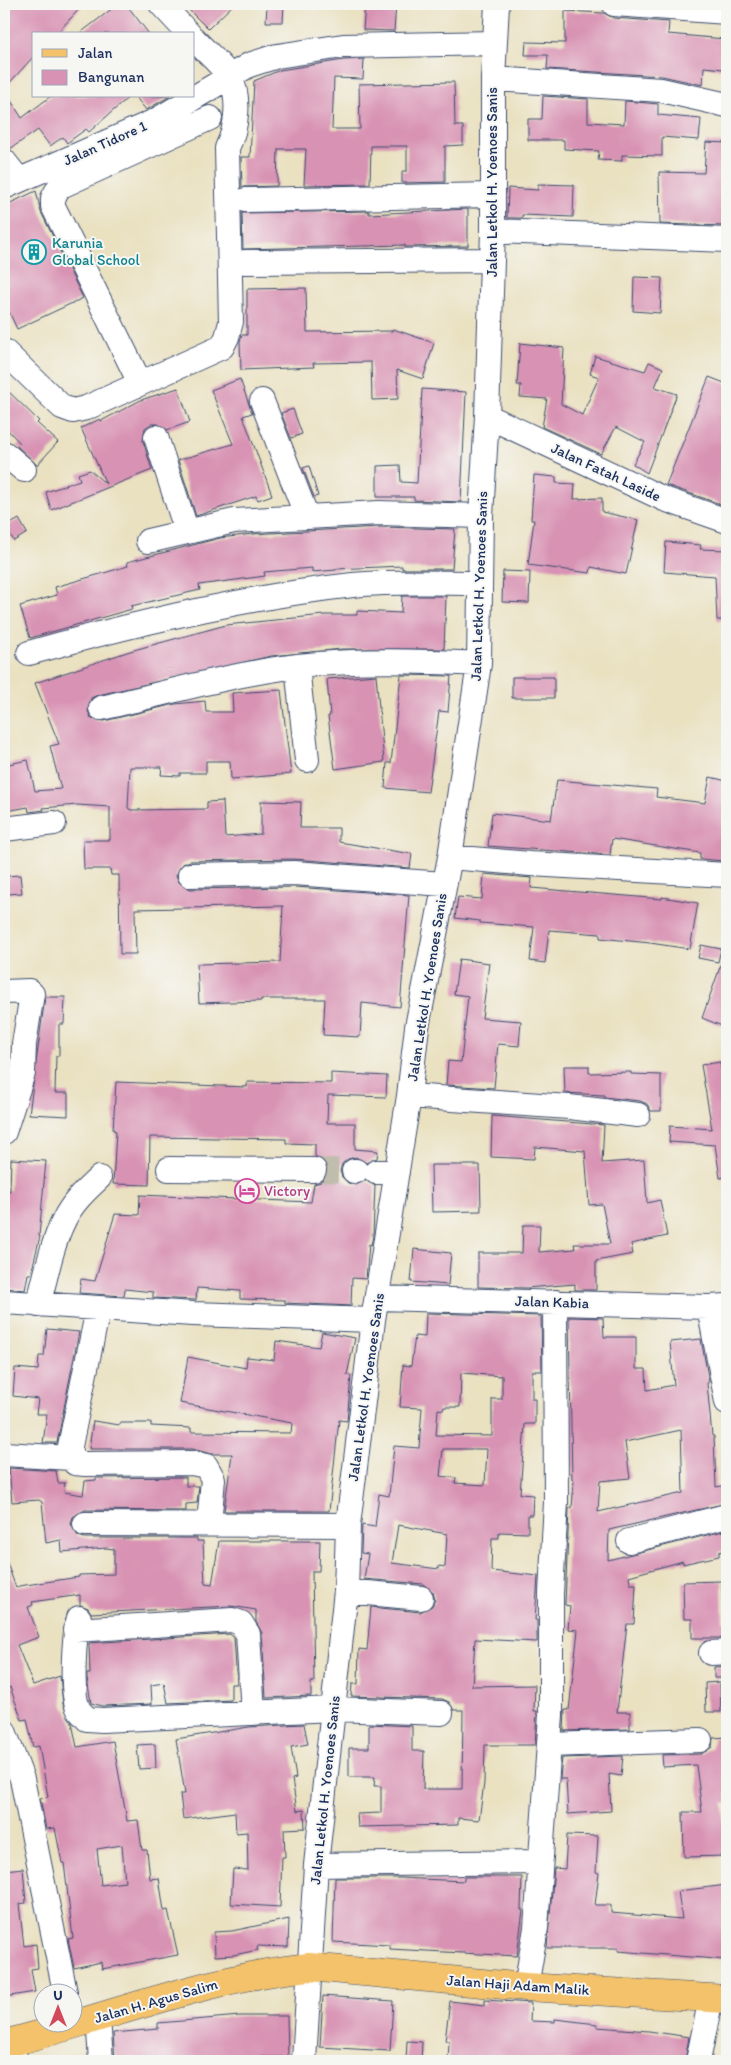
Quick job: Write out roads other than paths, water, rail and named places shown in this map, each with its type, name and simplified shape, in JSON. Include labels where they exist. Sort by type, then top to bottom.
[{"type":"main road","name":"Jalan Haji Adam Malik","points":[[309,1967],[526,1987],[719,1998]]},
{"type":"main road","name":"Jalan H. Agus Salim","points":[[82,2021],[209,1985],[281,1970],[309,1967]]},
{"type":"main road","name":"Jalan H. Agus Salim","points":[[11,2049],[52,2032]]},
{"type":"street","points":[[161,4],[187,32]]},
{"type":"street","name":"Jalan Letkol H. Yoenoes Sanis","points":[[304,2061],[316,1865],[346,1591],[348,1525],[375,1309],[371,1172],[409,1096],[417,1027],[450,856],[479,664],[479,583],[493,231],[493,79],[497,4]]},
{"type":"street","points":[[614,4],[727,12]]},
{"type":"street","points":[[4,351],[62,407],[73,410],[86,408],[222,346],[227,337],[231,322],[227,148],[234,133],[236,113],[234,92],[223,80],[195,40]]},
{"type":"street","name":"Jalan Tidore 1","points":[[195,97],[249,65],[277,56],[343,46],[494,43]]},
{"type":"street","points":[[493,79],[661,90],[727,105]]},
{"type":"street","points":[[223,80],[210,118],[214,139],[227,148]]},
{"type":"street","name":"Jalan Tidore 1","points":[[11,183],[155,121],[193,98]]},
{"type":"street","points":[[140,383],[77,260],[53,206],[53,198],[59,187],[210,118]]},
{"type":"street","points":[[4,161],[11,183]]},
{"type":"street","points":[[246,200],[492,195]]},
{"type":"street","points":[[493,231],[727,240]]},
{"type":"street","points":[[245,262],[492,260]]},
{"type":"street","points":[[262,400],[307,517]]},
{"type":"street","name":"Jalan Fatah Laside","points":[[487,416],[664,499],[727,521]]},
{"type":"street","points":[[156,437],[187,532]]},
{"type":"street","points":[[4,453],[24,470]]},
{"type":"street","points":[[148,541],[234,521],[379,514],[481,516]]},
{"type":"street","points":[[30,653],[121,627],[257,600],[355,585],[479,583]]},
{"type":"street","points":[[101,708],[245,674],[297,666],[352,661],[479,664]]},
{"type":"street","points":[[297,666],[307,760]]},
{"type":"street","points":[[4,829],[54,823]]},
{"type":"street","points":[[450,856],[530,864],[727,875]]},
{"type":"street","points":[[190,875],[294,873],[444,884]]},
{"type":"street","points":[[4,992],[24,991],[32,994],[24,1044],[23,1074],[4,1129]]},
{"type":"street","points":[[409,1096],[569,1107],[638,1115]]},
{"type":"street","points":[[169,1169],[314,1170]]},
{"type":"street","points":[[38,1306],[52,1253],[64,1219],[80,1196],[99,1178]]},
{"type":"street","name":"Jalan Kabia","points":[[4,1302],[98,1309],[375,1309],[555,1302],[718,1306]]},
{"type":"street","points":[[526,1987],[536,1928],[552,1715],[551,1593],[556,1502],[555,1302]]},
{"type":"street","points":[[718,1306],[727,1402]]},
{"type":"street","points":[[98,1309],[70,1451],[71,1458],[75,1463],[85,1464],[192,1463],[206,1466],[213,1480],[209,1524]]},
{"type":"street","points":[[4,1454],[71,1458]]},
{"type":"street","points":[[628,1541],[727,1516]]},
{"type":"street","points":[[85,1524],[348,1525]]},
{"type":"street","points":[[346,1591],[421,1598]]},
{"type":"street","points":[[253,1713],[248,1634],[242,1623],[232,1620],[77,1624],[74,1679],[78,1710],[87,1719],[102,1720],[253,1713],[333,1709],[442,1713]]},
{"type":"street","points":[[4,1731],[13,1780],[62,1982]]},
{"type":"street","points":[[549,1745],[700,1740]]},
{"type":"street","points":[[316,1865],[540,1862]]},
{"type":"street","points":[[698,2061],[719,1998]]},
{"type":"street","points":[[98,2017],[101,2061]]},
{"type":"tunnel","points":[[314,1170],[354,1171]]},
{"type":"place","name":"Karunia Global School","points":[[34,252]]},
{"type":"place","name":"Victory","points":[[247,1191]]}]
